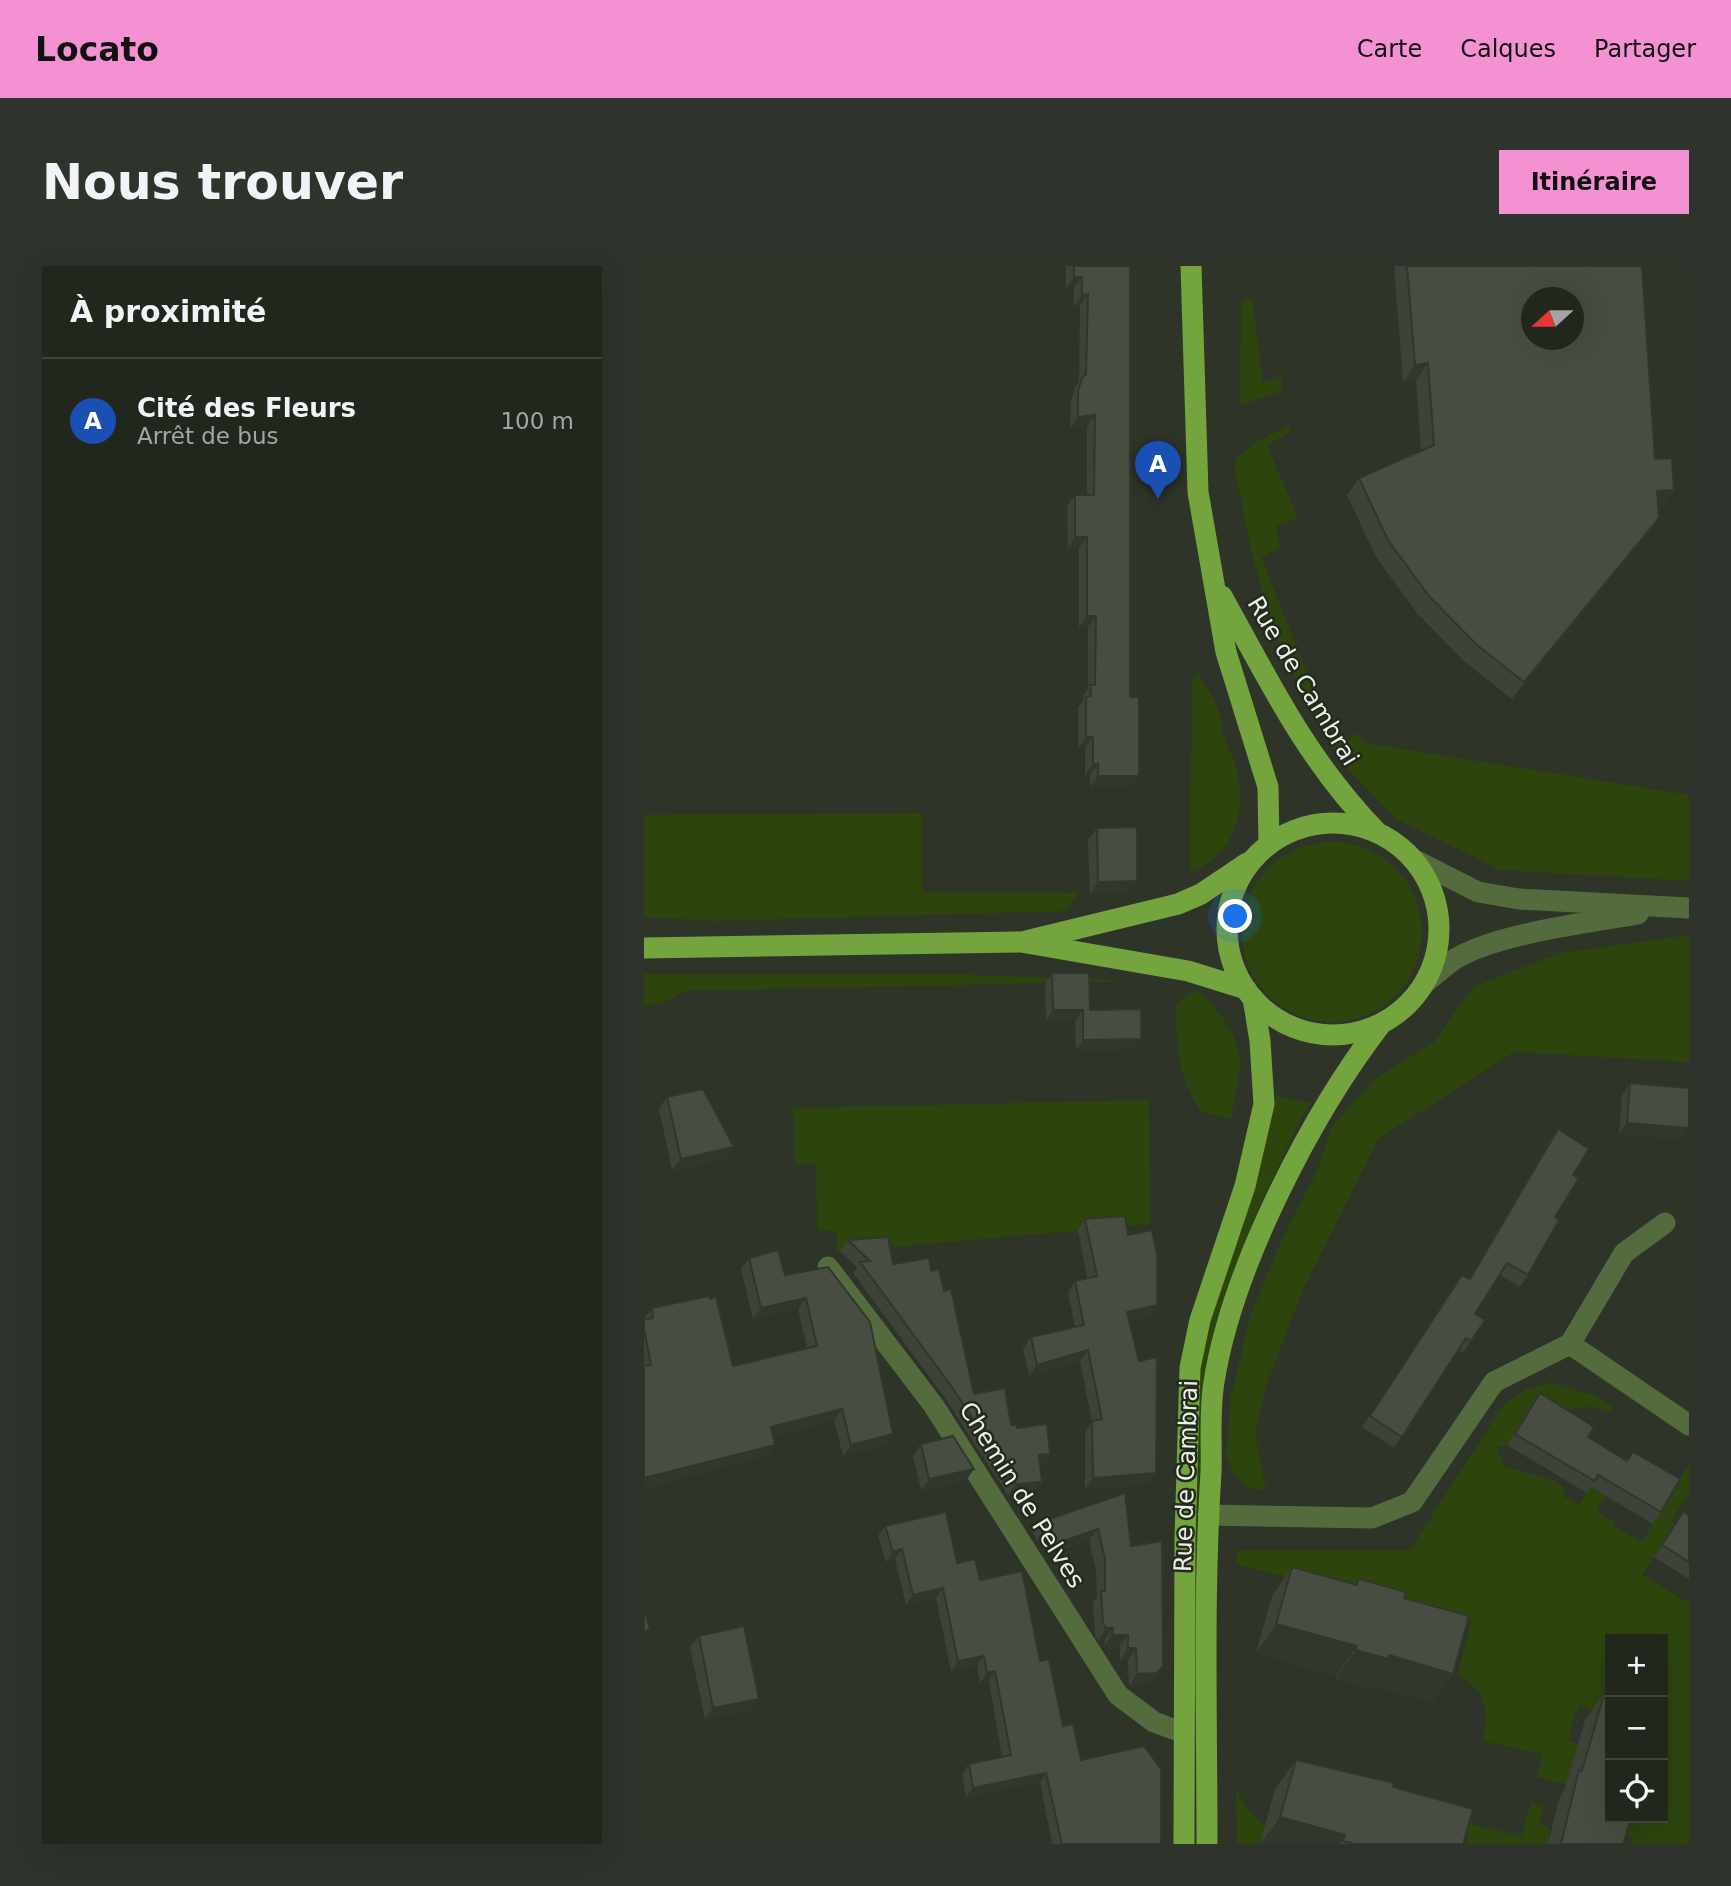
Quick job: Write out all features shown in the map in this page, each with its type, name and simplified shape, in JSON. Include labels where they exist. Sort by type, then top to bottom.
[{"type":"main road","name":"Rue de Cambrai","points":[[1191,266],[1198,492],[1226,652],[1268,787],[1261,851]]},
{"type":"main road","name":"Rue de Cambrai","points":[[1215,584],[1275,695],[1324,771],[1340,793],[1378,832]]},
{"type":"main road","points":[[644,948],[1021,942],[1188,971],[1250,994],[1285,1023],[1313,1032],[1343,1035],[1381,1024],[1401,1011],[1425,983],[1439,941],[1439,919],[1426,877],[1413,859],[1393,841],[1378,832],[1350,824],[1322,823],[1303,827],[1261,851],[1201,894],[1178,904],[1021,942]]},
{"type":"main road","points":[[1250,994],[1233,963],[1228,936],[1229,908],[1238,881],[1261,851]]},
{"type":"main road","name":"Rue de Cambrai","points":[[1184,1844],[1186,1423],[1190,1368],[1200,1320],[1245,1186],[1264,1104],[1261,1041],[1250,994]]},
{"type":"main road","name":"Rue de Cambrai","points":[[1208,1844],[1208,1515],[1213,1385],[1223,1335],[1260,1238],[1289,1176],[1334,1091],[1381,1024]]},
{"type":"street","points":[[1413,859],[1478,892],[1520,899],[1679,908]]},
{"type":"street","points":[[1425,983],[1456,959],[1481,948],[1538,932],[1679,908]]},
{"type":"street","points":[[1208,1515],[1372,1518],[1412,1502],[1494,1382],[1570,1344],[1624,1253],[1665,1223]]},
{"type":"street","name":"Chemin de Pelves","points":[[828,1267],[934,1406],[1118,1695],[1154,1722],[1184,1733]]},
{"type":"street","points":[[1570,1344],[1689,1425]]},
{"type":"green space","points":[[1252,298],[1263,382],[1282,377],[1282,391],[1240,405],[1241,301]]},
{"type":"green space","points":[[1288,425],[1291,433],[1267,445],[1298,518],[1276,526],[1280,548],[1261,557],[1310,681],[1334,715],[1330,721],[1349,740],[1355,733],[1365,743],[1689,795],[1689,881],[1500,870],[1395,818],[1337,757],[1295,678],[1269,619],[1249,541],[1235,470],[1235,459],[1255,443]]},
{"type":"green space","points":[[1198,673],[1219,712],[1239,780],[1240,797],[1239,813],[1228,843],[1205,865],[1190,872],[1192,681]]},
{"type":"green space","points":[[921,813],[922,892],[1079,893],[1065,911],[718,921],[644,917],[644,815]]},
{"type":"green space","points":[[1332,842],[1366,849],[1382,857],[1395,869],[1407,882],[1415,898],[1422,932],[1415,966],[1407,982],[1395,995],[1382,1007],[1366,1015],[1332,1022],[1298,1015],[1282,1007],[1269,995],[1257,982],[1249,966],[1242,932],[1249,898],[1257,882],[1269,869],[1282,857],[1298,849]]},
{"type":"green space","points":[[1689,935],[1689,1062],[1514,1052],[1378,1139],[1302,1292],[1265,1389],[1255,1435],[1266,1490],[1248,1488],[1234,1474],[1226,1457],[1231,1396],[1251,1313],[1283,1237],[1319,1167],[1331,1128],[1376,1078],[1434,1042],[1473,987],[1560,953]]},
{"type":"green space","points":[[644,974],[944,974],[1141,981],[684,991],[665,1002],[644,1006]]},
{"type":"green space","points":[[1197,991],[1221,1016],[1238,1047],[1240,1070],[1231,1119],[1201,1112],[1182,1073],[1176,1006],[1186,995]]},
{"type":"green space","points":[[1276,1096],[1312,1103],[1302,1116],[1242,1250],[1220,1317],[1203,1391],[1199,1711],[1192,1715],[1196,1389],[1223,1278],[1257,1169]]},
{"type":"green space","points":[[1149,1100],[1150,1224],[837,1252],[837,1232],[817,1229],[816,1165],[794,1164],[793,1108]]},
{"type":"green space","points":[[1552,1383],[1596,1396],[1613,1406],[1609,1413],[1596,1408],[1569,1410],[1543,1422],[1507,1445],[1497,1447],[1504,1466],[1555,1481],[1566,1489],[1563,1496],[1579,1505],[1610,1453],[1606,1496],[1596,1510],[1613,1521],[1615,1527],[1642,1542],[1689,1464],[1689,1494],[1671,1521],[1675,1524],[1642,1575],[1686,1601],[1689,1598],[1689,1844],[1631,1844],[1632,1837],[1621,1834],[1624,1823],[1668,1823],[1668,1634],[1605,1634],[1605,1717],[1603,1713],[1578,1706],[1568,1741],[1578,1744],[1566,1784],[1537,1777],[1543,1754],[1483,1741],[1486,1720],[1483,1702],[1475,1687],[1457,1675],[1472,1621],[1237,1565],[1237,1550],[1410,1550],[1503,1405],[1526,1389]]},
{"type":"green space","points":[[1236,1786],[1244,1806],[1265,1826],[1260,1844],[1237,1844]]},
{"type":"green space","points":[[1395,1799],[1472,1819],[1471,1824],[1521,1836],[1531,1803],[1543,1807],[1539,1824],[1550,1828],[1549,1844],[1466,1844],[1469,1831],[1431,1821]]},
{"type":"building","points":[[1074,266],[1130,266],[1130,697],[1139,697],[1139,776],[1098,776],[1098,764],[1093,764],[1093,737],[1086,737],[1086,697],[1091,696],[1090,685],[1095,685],[1096,616],[1087,616],[1087,537],[1075,537],[1075,495],[1094,495],[1095,415],[1078,417],[1078,391],[1083,376],[1086,375],[1088,294],[1082,295],[1082,277],[1074,277]]},
{"type":"building","points":[[1407,266],[1642,266],[1655,459],[1672,458],[1674,490],[1657,491],[1659,518],[1524,682],[1477,645],[1429,596],[1388,540],[1359,478],[1434,445],[1428,363],[1415,365]]},
{"type":"building","points":[[1137,827],[1137,881],[1098,882],[1097,828]]},
{"type":"building","points":[[1052,973],[1089,973],[1090,1010],[1141,1009],[1141,1039],[1083,1040],[1083,1010],[1053,1010]]},
{"type":"building","points":[[1630,1083],[1689,1088],[1689,1128],[1627,1123]]},
{"type":"building","points":[[703,1089],[734,1147],[681,1159],[667,1097]]},
{"type":"building","points":[[1558,1129],[1589,1149],[1573,1175],[1579,1178],[1555,1217],[1559,1220],[1528,1275],[1507,1263],[1475,1314],[1485,1320],[1471,1341],[1466,1338],[1402,1437],[1370,1416],[1462,1275],[1470,1279]]},
{"type":"building","points":[[1125,1216],[1128,1235],[1152,1230],[1157,1255],[1157,1305],[1127,1312],[1139,1361],[1157,1357],[1156,1473],[1093,1478],[1092,1421],[1102,1419],[1088,1350],[1037,1365],[1031,1337],[1084,1325],[1075,1281],[1097,1276],[1085,1219]]},
{"type":"building","points":[[888,1237],[893,1264],[929,1258],[931,1271],[939,1269],[944,1291],[951,1289],[974,1394],[1005,1388],[1011,1425],[1016,1425],[1017,1428],[1047,1424],[1050,1454],[1039,1455],[1042,1482],[1016,1484],[952,1387],[860,1262],[870,1261],[848,1240]]},
{"type":"building","points":[[778,1250],[785,1275],[828,1267],[870,1322],[893,1434],[851,1445],[842,1409],[771,1427],[775,1445],[644,1478],[644,1366],[651,1365],[644,1320],[653,1318],[652,1308],[709,1296],[710,1299],[716,1297],[733,1366],[817,1346],[806,1298],[761,1308],[749,1258]]},
{"type":"building","points":[[1540,1393],[1594,1427],[1588,1437],[1627,1461],[1633,1452],[1680,1479],[1661,1512],[1598,1475],[1595,1481],[1515,1434]]},
{"type":"building","points":[[953,1436],[974,1469],[929,1479],[921,1444]]},
{"type":"building","points":[[1125,1493],[1131,1546],[1162,1541],[1163,1666],[1157,1673],[1137,1674],[1136,1648],[1128,1648],[1128,1635],[1112,1635],[1113,1628],[1106,1628],[1103,1623],[1101,1591],[1105,1591],[1105,1559],[1098,1529],[1055,1544],[1041,1522]]},
{"type":"building","points":[[946,1512],[957,1563],[975,1559],[980,1580],[1022,1571],[1040,1661],[1049,1659],[1063,1726],[1073,1724],[1081,1760],[1144,1746],[1161,1769],[1161,1844],[1062,1844],[1046,1773],[973,1788],[969,1764],[1011,1755],[995,1671],[987,1673],[984,1656],[958,1661],[943,1588],[913,1595],[902,1549],[893,1552],[885,1526]]},
{"type":"building","points":[[1683,1512],[1689,1516],[1689,1562],[1662,1545]]},
{"type":"building","points":[[1292,1567],[1357,1585],[1359,1579],[1406,1592],[1404,1598],[1469,1616],[1453,1674],[1389,1655],[1388,1659],[1356,1650],[1357,1646],[1276,1624]]},
{"type":"building","points":[[644,1610],[650,1629],[644,1631]]},
{"type":"building","points":[[744,1626],[759,1699],[713,1708],[699,1636]]},
{"type":"building","points":[[1605,1691],[1605,1823],[1630,1823],[1623,1844],[1561,1844],[1579,1770],[1582,1771]]},
{"type":"building","points":[[1296,1760],[1394,1783],[1393,1787],[1473,1809],[1463,1844],[1355,1844],[1343,1841],[1345,1835],[1280,1817]]},
{"type":"place","name":"Cité des Fleurs","points":[[1158,499]]}]
